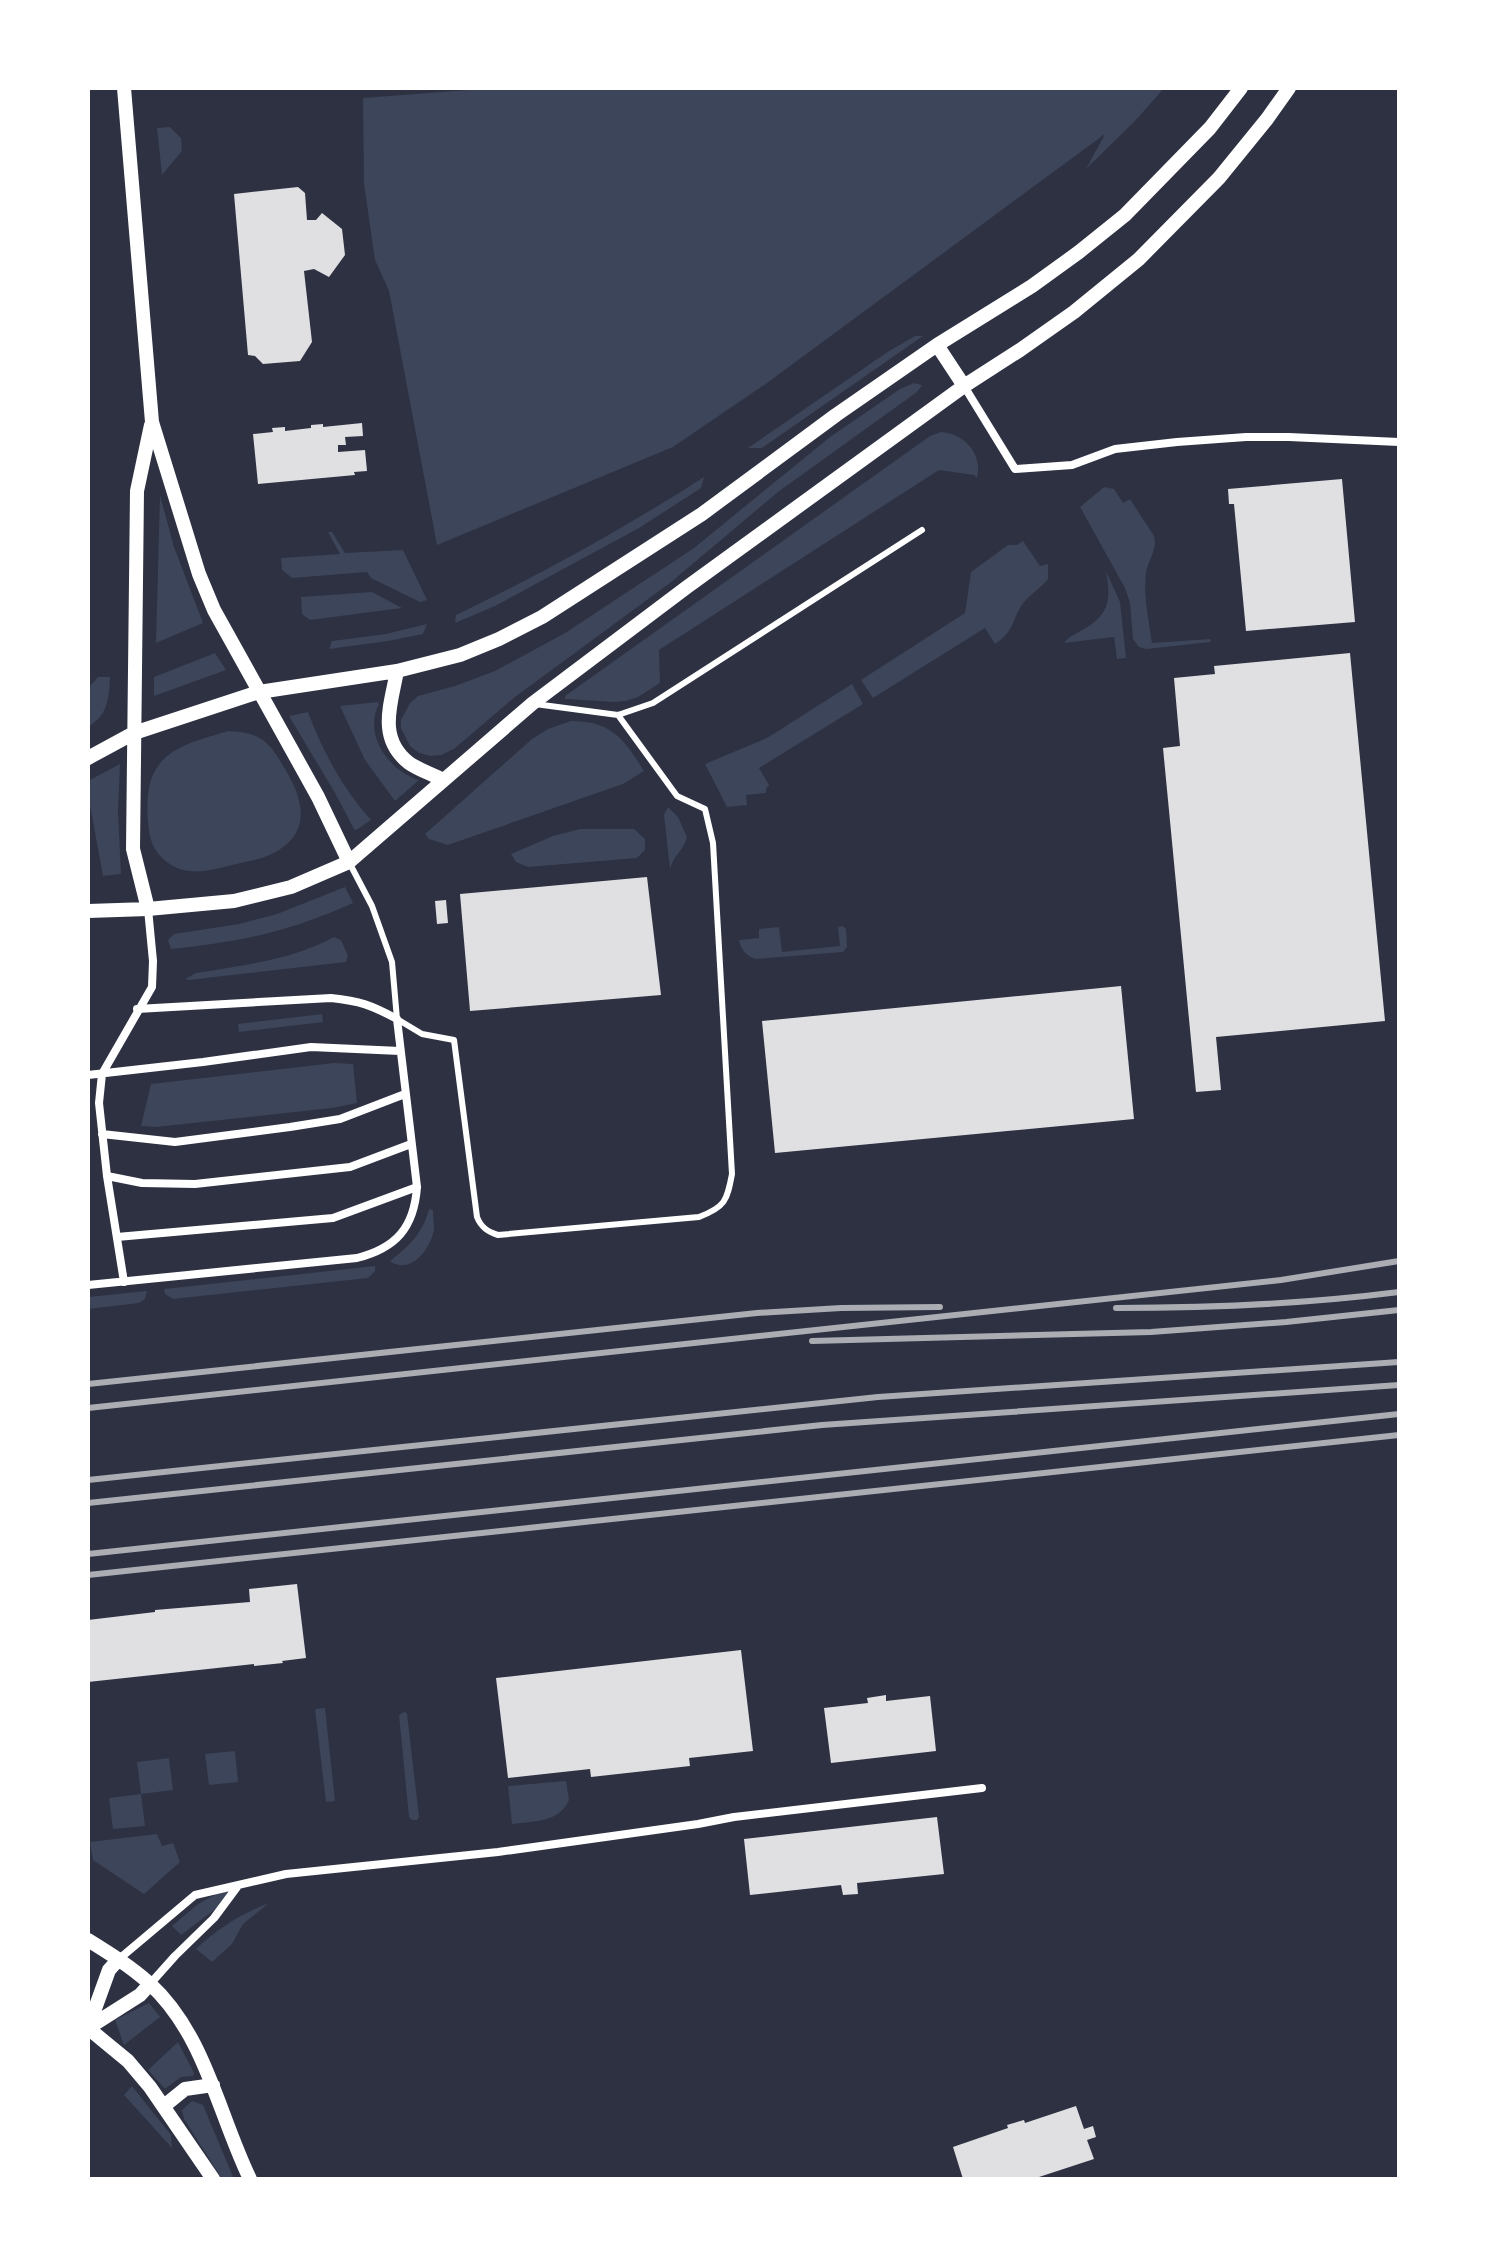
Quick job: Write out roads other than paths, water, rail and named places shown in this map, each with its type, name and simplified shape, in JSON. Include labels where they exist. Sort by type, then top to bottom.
[{"type":"street","points":[[124,88],[152,422],[199,574],[214,610],[318,797],[349,862]]},
{"type":"street","points":[[88,758],[134,733],[259,692],[397,671],[460,655],[542,617],[702,514],[937,345],[1032,286],[1125,215],[1210,128],[1241,88]]},
{"type":"street","points":[[88,911],[148,909],[248,898],[291,887],[349,862],[533,703],[964,386],[1074,312],[1139,259],[1219,178],[1289,88]]},
{"type":"street","points":[[937,345],[1015,469],[1072,465],[1115,449],[1191,441],[1289,437],[1399,442]]},
{"type":"street","points":[[124,1282],[99,1103],[102,1074],[152,987],[148,909],[133,849],[137,491],[152,422]]},
{"type":"street","points":[[397,671],[388,719],[391,743],[409,763],[443,780]]},
{"type":"street","points":[[88,1285],[357,1258],[378,1252],[396,1240],[416,1207],[417,1187],[397,1019],[358,1000],[331,998],[137,1009]]},
{"type":"street","points":[[88,1075],[311,1047],[400,1051]]},
{"type":"street","points":[[102,1134],[175,1142],[290,1127],[340,1119],[405,1094]]},
{"type":"street","points":[[107,1176],[171,1185],[240,1179],[350,1167],[411,1144]]},
{"type":"street","points":[[117,1237],[333,1218],[417,1187]]},
{"type":"street","points":[[88,2028],[109,1970],[195,1895],[286,1874],[487,1854],[734,1817],[982,1788]]},
{"type":"street","points":[[88,2028],[140,1995],[214,1918],[238,1886]]},
{"type":"street","points":[[88,1940],[119,1959],[150,1984],[179,2017],[213,2085],[250,2179]]},
{"type":"street","points":[[88,2028],[128,2061],[164,2106],[213,2179]]},
{"type":"street","points":[[164,2106],[185,2089],[213,2085]]},
{"type":"lane","points":[[533,703],[618,715],[653,703],[922,530]]},
{"type":"lane","points":[[349,862],[372,906],[392,962],[397,1019],[422,1034],[454,1040],[480,1224],[498,1235],[699,1217],[716,1210],[727,1198],[732,1174],[713,843],[705,809],[677,796],[618,715]]},
{"type":"railway","points":[[88,1408],[1281,1280],[1399,1261]]},
{"type":"railway","points":[[1116,1308],[1258,1304],[1399,1292]]},
{"type":"railway","points":[[88,1384],[757,1313],[940,1307]]},
{"type":"railway","points":[[812,1341],[1151,1332],[1399,1310]]},
{"type":"railway","points":[[88,1480],[878,1397],[1399,1362]]},
{"type":"railway","points":[[88,1503],[822,1425],[1399,1385]]},
{"type":"railway","points":[[88,1554],[1399,1414]]},
{"type":"railway","points":[[88,1575],[1399,1435]]}]
